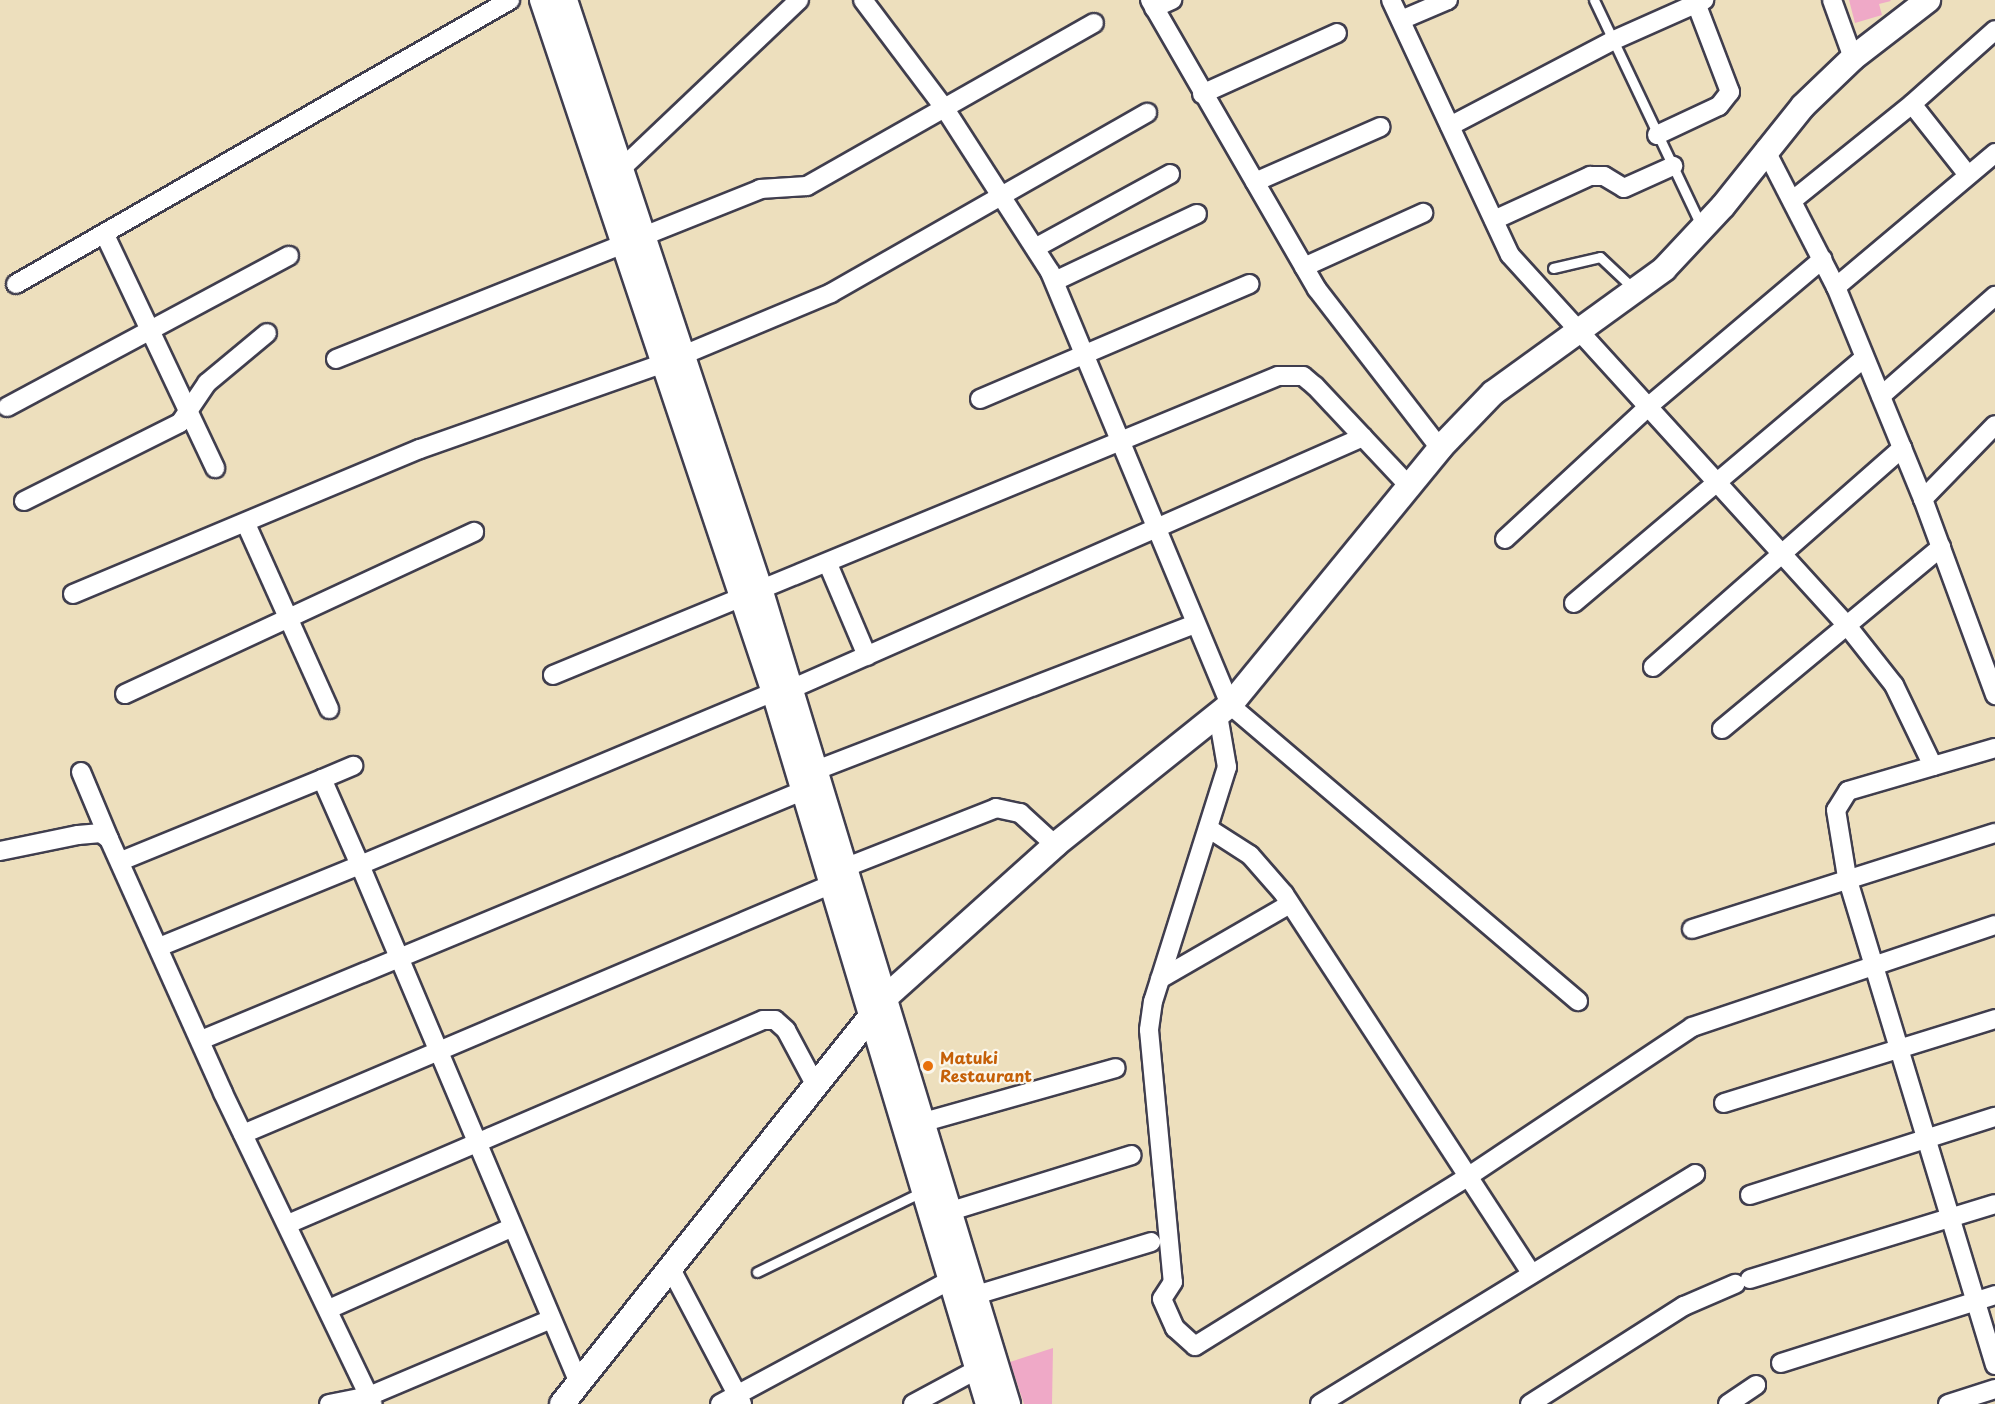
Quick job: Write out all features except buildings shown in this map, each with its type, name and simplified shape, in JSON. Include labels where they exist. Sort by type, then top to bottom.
[{"type":"street","points":[[16,284],[105,236],[510,0]]},
{"type":"street","points":[[542,0],[635,242],[753,595],[837,876],[879,1006],[924,1122],[1008,1404]]},
{"type":"street","points":[[565,0],[621,168],[635,242]]},
{"type":"street","points":[[621,168],[799,0]]},
{"type":"street","points":[[863,0],[945,109],[1054,281],[1158,528],[1195,624],[1224,710],[1227,766],[1211,830],[1153,1001],[1149,1058],[1173,1282],[1162,1299],[1175,1328],[1195,1346],[1466,1178],[1692,1027],[1874,968],[1995,925]]},
{"type":"street","points":[[1172,0],[1152,4],[1304,267],[1440,448]]},
{"type":"street","points":[[1391,0],[1494,220],[1528,282],[1650,405],[1719,479],[1781,553],[1845,623],[1894,685],[1933,766]]},
{"type":"street","points":[[1401,20],[1448,0]]},
{"type":"street","points":[[1832,0],[1853,58]]},
{"type":"street","points":[[570,1397],[672,1271],[879,1006],[1055,845],[1224,710],[1440,448],[1515,374],[1638,292],[1703,229],[1765,149],[1853,58],[1928,0]]},
{"type":"street","points":[[1450,126],[1612,41],[1700,2],[1730,92],[1719,106],[1658,135]]},
{"type":"street","points":[[336,359],[635,242],[760,189],[807,186],[1094,23]]},
{"type":"street","points":[[1793,200],[1912,105],[1995,30]]},
{"type":"street","points":[[1202,94],[1337,33]]},
{"type":"street","points":[[1912,105],[1968,175]]},
{"type":"street","points":[[73,594],[246,524],[431,444],[674,359],[831,293],[1147,113]]},
{"type":"street","points":[[1255,182],[1380,127]]},
{"type":"street","points":[[1765,149],[1836,287],[1863,358],[1923,499],[1995,695]]},
{"type":"street","points":[[1836,287],[1995,153]]},
{"type":"street","points":[[1494,220],[1590,176],[1604,176],[1624,188],[1673,166]]},
{"type":"street","points":[[1035,248],[1170,174]]},
{"type":"street","points":[[1304,267],[1423,213]]},
{"type":"street","points":[[1054,281],[1197,214]]},
{"type":"street","points":[[105,236],[215,468]]},
{"type":"street","points":[[7,406],[152,332],[289,256]]},
{"type":"street","points":[[1504,539],[1650,405],[1822,259]]},
{"type":"street","points":[[980,399],[1250,284]]},
{"type":"street","points":[[1881,396],[1995,296]]},
{"type":"street","points":[[24,501],[169,430],[191,414],[207,383],[267,333]]},
{"type":"street","points":[[1574,603],[1863,358]]},
{"type":"street","points":[[553,675],[828,564],[1122,439],[1291,374],[1315,386],[1408,486]]},
{"type":"street","points":[[1923,499],[1995,425]]},
{"type":"street","points":[[159,947],[867,656],[1363,437]]},
{"type":"street","points":[[1653,667],[1902,448]]},
{"type":"street","points":[[246,524],[329,709]]},
{"type":"street","points":[[124,694],[474,532]]},
{"type":"street","points":[[1722,729],[1845,623],[1941,547]]},
{"type":"street","points":[[828,564],[867,656]]},
{"type":"street","points":[[201,1040],[400,958],[808,781],[1195,624]]},
{"type":"street","points":[[1224,710],[1578,1001]]},
{"type":"street","points":[[1995,748],[1839,798],[1839,847],[1847,877],[1949,1220],[1995,1365]]},
{"type":"street","points":[[121,861],[353,766]]},
{"type":"street","points":[[81,772],[109,839],[121,861],[243,1134],[371,1400]]},
{"type":"street","points":[[322,779],[400,958],[476,1145],[551,1319],[570,1397]]},
{"type":"street","points":[[243,1134],[996,808],[1020,813],[1055,845]]},
{"type":"street","points":[[1211,830],[1250,855],[1290,904],[1466,1178],[1531,1273]]},
{"type":"street","points":[[0,850],[101,833],[109,839]]},
{"type":"street","points":[[1692,929],[1847,877],[1995,833]]},
{"type":"street","points":[[1160,979],[1290,904]]},
{"type":"street","points":[[879,1006],[926,1190],[988,1404]]},
{"type":"street","points":[[1724,1103],[1995,1019]]},
{"type":"street","points":[[288,1224],[763,1020],[775,1020],[786,1030],[816,1086]]},
{"type":"street","points":[[924,1122],[1116,1068]]},
{"type":"street","points":[[1750,1195],[1995,1117]]},
{"type":"street","points":[[951,1211],[1132,1155]]},
{"type":"street","points":[[1320,1404],[1695,1174]]},
{"type":"street","points":[[1530,1404],[1684,1306],[1742,1282],[1995,1204]]},
{"type":"street","points":[[329,1310],[511,1228]]},
{"type":"street","points":[[976,1295],[1151,1242]]},
{"type":"street","points":[[672,1271],[739,1399]]},
{"type":"street","points":[[720,1404],[739,1399],[952,1279]]},
{"type":"street","points":[[1781,1363],[1995,1295]]},
{"type":"street","points":[[329,1404],[371,1400],[551,1319]]},
{"type":"street","points":[[914,1404],[978,1369]]},
{"type":"street","points":[[1728,1404],[1756,1385]]},
{"type":"street","points":[[1948,1404],[1995,1389]]},
{"type":"lane","points":[[1594,0],[1703,229]]},
{"type":"lane","points":[[1553,268],[1600,256],[1638,292]]},
{"type":"lane","points":[[757,1272],[926,1190]]},
{"type":"place","name":"Matuki Restaurant","points":[[928,1066]]}]
